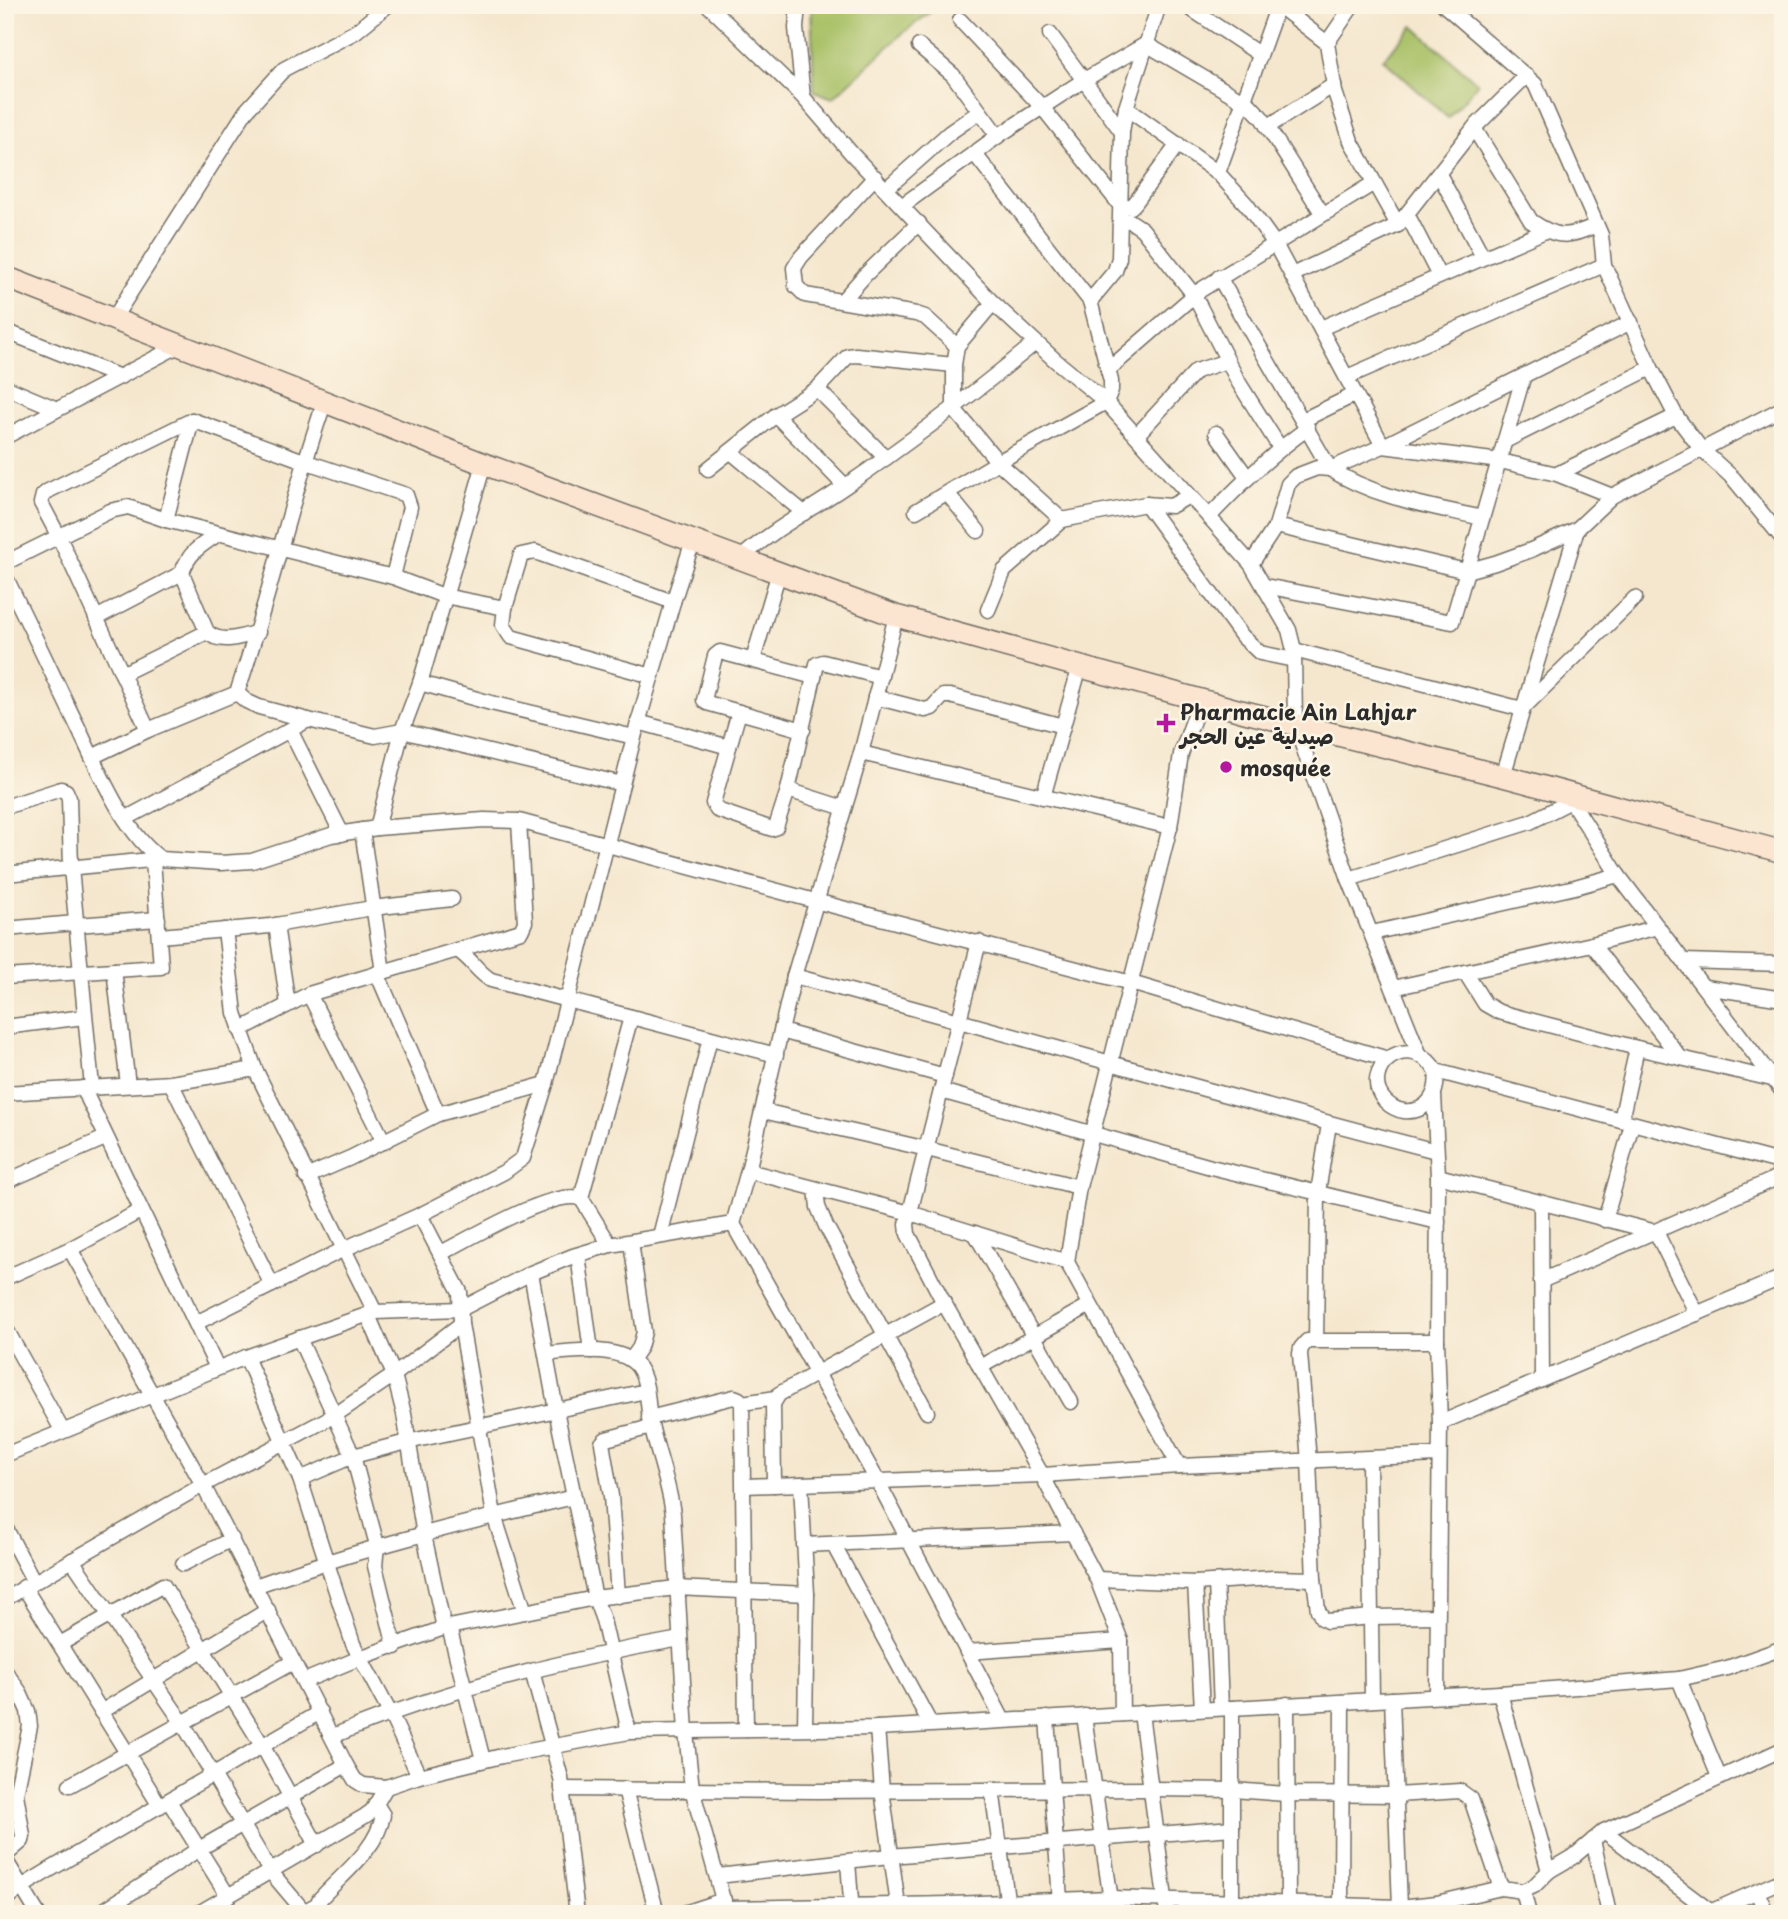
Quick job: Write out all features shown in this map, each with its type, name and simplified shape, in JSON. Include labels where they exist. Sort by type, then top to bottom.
[{"type":"main road","points":[[5,277],[484,464],[896,616],[1783,852]]},
{"type":"street","points":[[114,318],[246,111],[284,69],[355,32],[388,5]]},
{"type":"street","points":[[708,5],[803,97],[993,303],[1035,343],[1106,402],[1251,564],[1289,630],[1294,655],[1295,724],[1349,879],[1419,1053]]},
{"type":"street","points":[[798,5],[796,28],[803,97]]},
{"type":"street","points":[[1090,301],[1115,271],[1119,258],[1122,132],[1126,108],[1159,5]]},
{"type":"street","points":[[1185,5],[1259,54]]},
{"type":"street","points":[[1218,173],[1278,5],[1327,43],[1334,85],[1351,141],[1374,183],[1403,219],[1439,276]]},
{"type":"street","points":[[1327,43],[1353,5]]},
{"type":"street","points":[[1444,5],[1535,84],[1601,235],[1604,265],[1676,416],[1702,450],[1733,478],[1780,528]]},
{"type":"street","points":[[960,20],[1042,107],[1120,205],[1131,207],[1135,203],[1178,144]]},
{"type":"street","points":[[1050,34],[1122,132]]},
{"type":"street","points":[[903,205],[998,135],[1146,44]]},
{"type":"street","points":[[1146,44],[1250,106],[1267,127],[1322,213]]},
{"type":"street","points":[[919,46],[953,75],[998,135]]},
{"type":"street","points":[[1292,275],[1403,219],[1474,128],[1526,76]]},
{"type":"street","points":[[1267,127],[1334,85]]},
{"type":"street","points":[[1126,108],[1218,173],[1247,205],[1275,244],[1383,446]]},
{"type":"street","points":[[886,188],[949,133],[979,112]]},
{"type":"street","points":[[1474,128],[1531,221],[1545,231],[1575,235],[1596,225]]},
{"type":"street","points":[[916,511],[1106,402],[1111,390],[1090,301],[974,153]]},
{"type":"street","points":[[1439,174],[1483,257]]},
{"type":"street","points":[[874,177],[801,257],[794,268],[796,286],[805,295],[925,317],[957,346]]},
{"type":"street","points":[[1108,370],[1194,295],[1219,277],[1374,183]]},
{"type":"street","points":[[1121,220],[1130,221],[1142,229],[1194,295],[1254,411],[1280,448]]},
{"type":"street","points":[[842,302],[865,275],[919,223]]},
{"type":"street","points":[[1321,328],[1545,231]]},
{"type":"street","points":[[1347,377],[1604,265]]},
{"type":"street","points":[[1219,277],[1330,469],[1346,480],[1380,493],[1482,519]]},
{"type":"street","points":[[993,303],[957,346],[954,409],[998,462],[1062,520]]},
{"type":"street","points":[[1251,564],[1276,526],[1289,484],[1296,476],[1317,468],[1330,469],[1383,446],[1631,322]]},
{"type":"street","points":[[5,331],[120,377]]},
{"type":"street","points":[[741,558],[777,528],[845,486],[954,409],[1035,343]]},
{"type":"street","points":[[5,437],[180,345]]},
{"type":"street","points":[[708,470],[776,415],[817,389],[848,356],[954,365]]},
{"type":"street","points":[[1137,435],[1196,371],[1227,361]]},
{"type":"street","points":[[1506,441],[1651,368]]},
{"type":"street","points":[[1265,586],[1452,622],[1523,378]]},
{"type":"street","points":[[5,387],[57,409]]},
{"type":"street","points":[[817,389],[886,458]]},
{"type":"street","points":[[1209,517],[1247,477],[1306,424],[1354,395]]},
{"type":"street","points":[[92,757],[237,692],[258,632],[304,461],[325,401]]},
{"type":"street","points":[[1276,526],[1466,570],[1495,564],[1577,529],[1612,496],[1783,408]]},
{"type":"street","points":[[776,415],[845,486]]},
{"type":"street","points":[[1557,474],[1676,416]]},
{"type":"street","points":[[166,520],[192,420]]},
{"type":"street","points":[[148,730],[41,503],[43,495],[192,420],[406,495],[410,507],[393,578]]},
{"type":"street","points":[[1216,433],[1247,477]]},
{"type":"street","points":[[1383,446],[1500,461],[1557,474],[1612,496]]},
{"type":"street","points":[[731,452],[804,513]]},
{"type":"street","points":[[377,828],[402,731],[420,683],[484,464]]},
{"type":"street","points":[[947,493],[978,531]]},
{"type":"street","points":[[988,610],[1004,571],[1062,520],[1146,504],[1171,506],[1189,496]]},
{"type":"street","points":[[1146,504],[1253,649],[1269,656],[1294,655],[1522,709]]},
{"type":"street","points":[[5,564],[117,508],[128,507],[218,534],[393,578],[444,596],[505,608]]},
{"type":"street","points":[[1503,776],[1577,529]]},
{"type":"street","points":[[218,534],[196,548],[187,558],[182,573],[207,632],[213,638],[233,639],[258,632]]},
{"type":"street","points":[[196,1323],[344,1249],[420,1215],[504,1172],[523,1158],[546,1084],[638,722],[694,541]]},
{"type":"street","points":[[652,676],[511,637],[503,625],[505,608],[522,555],[528,552],[535,552],[673,602]]},
{"type":"street","points":[[753,660],[779,572]]},
{"type":"street","points":[[96,618],[182,573]]},
{"type":"street","points":[[5,576],[92,757],[125,819],[157,860],[161,967],[5,977]]},
{"type":"street","points":[[1522,709],[1635,598]]},
{"type":"street","points":[[896,616],[861,753],[794,976],[733,1224],[877,1480],[1003,1720]]},
{"type":"street","points":[[122,674],[207,632]]},
{"type":"street","points":[[803,730],[705,702],[715,656],[723,652],[814,677]]},
{"type":"street","points":[[739,712],[713,803],[717,810],[772,829],[776,827],[788,790],[817,664],[823,662],[881,677]]},
{"type":"street","points":[[1043,797],[1080,666]]},
{"type":"street","points":[[420,683],[634,737]]},
{"type":"street","points":[[237,692],[246,701],[259,707],[308,720],[375,736],[402,731],[622,784]]},
{"type":"street","points":[[875,697],[925,710],[932,708],[943,696],[950,696],[1063,726]]},
{"type":"street","points":[[1180,1465],[1067,1262],[1079,1187],[1170,827],[1181,754],[1201,698]]},
{"type":"street","points":[[125,819],[308,720]]},
{"type":"street","points":[[638,722],[729,747]]},
{"type":"street","points":[[290,730],[342,834]]},
{"type":"street","points":[[861,753],[1170,827]]},
{"type":"street","points":[[5,807],[61,789],[66,791],[69,798],[71,868],[84,1017],[87,1088],[106,1138],[140,1212],[217,1368]]},
{"type":"street","points":[[788,790],[844,808]]},
{"type":"street","points":[[1349,879],[1530,822],[1569,797],[1618,875],[1783,1092]]},
{"type":"street","points":[[5,874],[157,860],[252,862],[362,830],[484,820],[519,821],[1131,983],[1388,1059]]},
{"type":"street","points":[[240,1030],[309,994],[521,931],[524,928],[519,821]]},
{"type":"street","points":[[362,830],[380,973],[438,1114]]},
{"type":"street","points":[[1372,933],[1618,875]]},
{"type":"street","points":[[160,936],[276,925],[372,908],[452,899]]},
{"type":"street","points":[[5,929],[158,919]]},
{"type":"street","points":[[276,925],[288,1005]]},
{"type":"street","points":[[1393,988],[1658,927]]},
{"type":"street","points":[[225,930],[235,1013],[240,1030],[255,1069],[306,1177],[344,1249],[394,1375],[446,1628],[483,1760]]},
{"type":"street","points":[[979,942],[907,1224],[908,1234],[1097,1579],[1121,1641],[1122,1714]]},
{"type":"street","points":[[1592,944],[1679,1056]]},
{"type":"street","points":[[457,950],[469,957],[481,974],[491,980],[776,1055]]},
{"type":"street","points":[[1684,961],[1783,964]]},
{"type":"street","points":[[114,970],[128,1086]]},
{"type":"street","points":[[1465,972],[1485,1004],[1499,1012],[1772,1079]]},
{"type":"street","points":[[794,976],[1436,1151]]},
{"type":"street","points":[[1705,988],[1783,999]]},
{"type":"street","points":[[309,994],[384,1142]]},
{"type":"street","points":[[5,1027],[84,1017]]},
{"type":"street","points":[[610,1245],[581,1198],[631,1017]]},
{"type":"street","points":[[781,1031],[945,1076]]},
{"type":"street","points":[[660,1237],[710,1038]]},
{"type":"street","points":[[1605,1220],[1627,1122],[1637,1048]]},
{"type":"street","points":[[1434,1096],[1426,1105],[1415,1110],[1402,1111],[1390,1106],[1382,1097],[1377,1085],[1378,1073],[1394,1054],[1406,1051],[1419,1053],[1429,1060],[1436,1071],[1438,1083],[1434,1096],[1438,1176],[1437,1341],[1440,1423],[1437,1695]]},
{"type":"street","points":[[5,1093],[172,1083],[255,1069]]},
{"type":"street","points":[[1436,1071],[1783,1163]]},
{"type":"street","points":[[172,1083],[272,1285]]},
{"type":"street","points":[[306,1177],[438,1114],[546,1084]]},
{"type":"street","points":[[941,1091],[1212,1167],[1438,1222]]},
{"type":"street","points":[[762,1111],[1079,1187]]},
{"type":"street","points":[[1316,1340],[1318,1192],[1329,1124]]},
{"type":"street","points":[[5,1182],[106,1138]]},
{"type":"street","points":[[748,1171],[910,1213],[1067,1262]]},
{"type":"street","points":[[1541,1281],[1770,1181],[1783,1172]]},
{"type":"street","points":[[1438,1176],[1656,1232]]},
{"type":"street","points":[[816,1189],[818,1207],[826,1226],[928,1412]]},
{"type":"street","points":[[441,1253],[536,1205],[563,1197],[581,1198]]},
{"type":"street","points":[[1541,1204],[1542,1380]]},
{"type":"street","points":[[5,1278],[70,1249],[140,1212]]},
{"type":"street","points":[[420,1215],[460,1292],[461,1324],[494,1516],[525,1612]]},
{"type":"street","points":[[5,1455],[217,1368],[372,1314],[461,1309],[531,1273],[610,1245],[733,1224]]},
{"type":"street","points":[[1656,1232],[1697,1314]]},
{"type":"street","points":[[975,1233],[1071,1402]]},
{"type":"street","points":[[631,1242],[643,1332],[640,1347],[631,1360]]},
{"type":"street","points":[[70,1249],[232,1539],[346,1765],[355,1780],[363,1785],[386,1787],[483,1760],[629,1732],[877,1728],[1500,1693],[1679,1679],[1727,1668],[1783,1648]]},
{"type":"street","points":[[578,1255],[590,1351]]},
{"type":"street","points":[[531,1273],[595,1598],[611,1651],[629,1732]]},
{"type":"street","points":[[1440,1423],[1783,1278]]},
{"type":"street","points":[[774,1485],[773,1404],[779,1394],[944,1303]]},
{"type":"street","points":[[980,1367],[1090,1305]]},
{"type":"street","points":[[5,1599],[203,1485],[335,1415],[394,1375],[461,1324]]},
{"type":"street","points":[[5,1327],[62,1430]]},
{"type":"street","points":[[299,1338],[353,1456],[377,1545],[375,1566],[395,1647]]},
{"type":"street","points":[[1437,1341],[1316,1340],[1307,1341],[1301,1348],[1314,1579],[1318,1610],[1322,1618],[1327,1621],[1437,1616]]},
{"type":"street","points":[[546,1354],[590,1351],[621,1355],[641,1370],[650,1422],[670,1492],[692,1789],[725,1907]]},
{"type":"street","points":[[246,1357],[300,1479],[353,1644],[362,1657],[419,1776]]},
{"type":"street","points":[[300,1479],[353,1456],[407,1442],[646,1391]]},
{"type":"street","points":[[618,1595],[611,1496],[603,1443],[606,1439],[650,1422],[734,1397],[739,1399],[742,1403],[744,1486],[746,1730]]},
{"type":"street","points":[[742,1403],[776,1398]]},
{"type":"street","points":[[744,1486],[1042,1475],[1180,1465],[1439,1455]]},
{"type":"street","points":[[1369,1459],[1372,1700]]},
{"type":"street","points":[[801,1484],[807,1594],[805,1728]]},
{"type":"street","points":[[255,1586],[377,1545],[574,1497]]},
{"type":"street","points":[[5,1527],[29,1585],[60,1644],[101,1712],[126,1753],[199,1849],[228,1896]]},
{"type":"street","points":[[804,1545],[1073,1533]]},
{"type":"street","points":[[183,1564],[232,1539]]},
{"type":"street","points":[[833,1544],[930,1723]]},
{"type":"street","points":[[72,1560],[183,1722],[270,1871],[302,1909],[322,1909],[326,1892],[371,1845],[381,1829],[383,1815],[376,1804]]},
{"type":"street","points":[[1097,1579],[1195,1583],[1273,1578],[1314,1579]]},
{"type":"street","points":[[1216,1582],[1233,1790],[1232,1901]]},
{"type":"street","points":[[1195,1583],[1202,1709]]},
{"type":"street","points":[[60,1644],[163,1585],[262,1745],[317,1845]]},
{"type":"street","points":[[304,1681],[362,1657],[446,1628],[595,1598],[676,1588],[807,1594]]},
{"type":"street","points":[[101,1712],[268,1610]]},
{"type":"street","points":[[333,1736],[390,1713],[463,1689],[611,1651],[680,1639]]},
{"type":"street","points":[[967,1652],[1121,1641]]},
{"type":"street","points":[[70,1785],[293,1662]]},
{"type":"street","points":[[5,1671],[19,1691],[28,1711],[30,1726],[16,1794],[23,1836],[22,1841],[7,1854],[6,1861],[38,1914]]},
{"type":"street","points":[[532,1671],[554,1746],[562,1789],[577,1914]]},
{"type":"street","points":[[1679,1679],[1719,1777]]},
{"type":"street","points":[[1500,1693],[1549,1871]]},
{"type":"street","points":[[1392,1699],[1400,1907]]},
{"type":"street","points":[[1332,1909],[1342,1794],[1342,1702]]},
{"type":"street","points":[[1279,1906],[1286,1794],[1287,1704]]},
{"type":"street","points":[[5,1900],[23,1886],[320,1712]]},
{"type":"street","points":[[1141,1713],[1167,1907]]},
{"type":"street","points":[[1084,1716],[1113,1914]]},
{"type":"street","points":[[1047,1718],[1060,1907]]},
{"type":"street","points":[[877,1728],[882,1790],[898,1909]]},
{"type":"street","points":[[681,1914],[725,1907],[852,1910],[1060,1907],[1111,1898],[1167,1907],[1218,1907],[1232,1901],[1332,1909],[1437,1908],[1501,1888],[1523,1891],[1540,1882],[1549,1871],[1573,1857],[1599,1835],[1783,1749]]},
{"type":"street","points":[[98,1914],[199,1849],[346,1765]]},
{"type":"street","points":[[197,1914],[365,1816],[386,1787]]},
{"type":"street","points":[[562,1789],[1153,1789],[1286,1794],[1465,1793],[1471,1799],[1501,1888]]},
{"type":"street","points":[[625,1789],[657,1914]]},
{"type":"street","points":[[992,1790],[1008,1908]]},
{"type":"street","points":[[718,1876],[890,1856],[1232,1829]]},
{"type":"street","points":[[1599,1835],[1713,1913],[1783,1880]]},
{"type":"street","points":[[1599,1835],[1609,1914]]},
{"type":"street","points":[[848,1862],[852,1910]]},
{"type":"street","points":[[1523,1891],[1529,1914]]},
{"type":"street","points":[[1757,1892],[1768,1914]]},
{"type":"green space","points":[[811,5],[940,5],[903,33],[833,98],[814,91]]},
{"type":"green space","points":[[1413,26],[1478,84],[1448,118],[1383,59]]},
{"type":"place","name":"Pharmacie Ain Lahjar صيدلية عين الحجر","points":[[1166,723]]},
{"type":"place","name":"mosquée","points":[[1226,767]]}]
